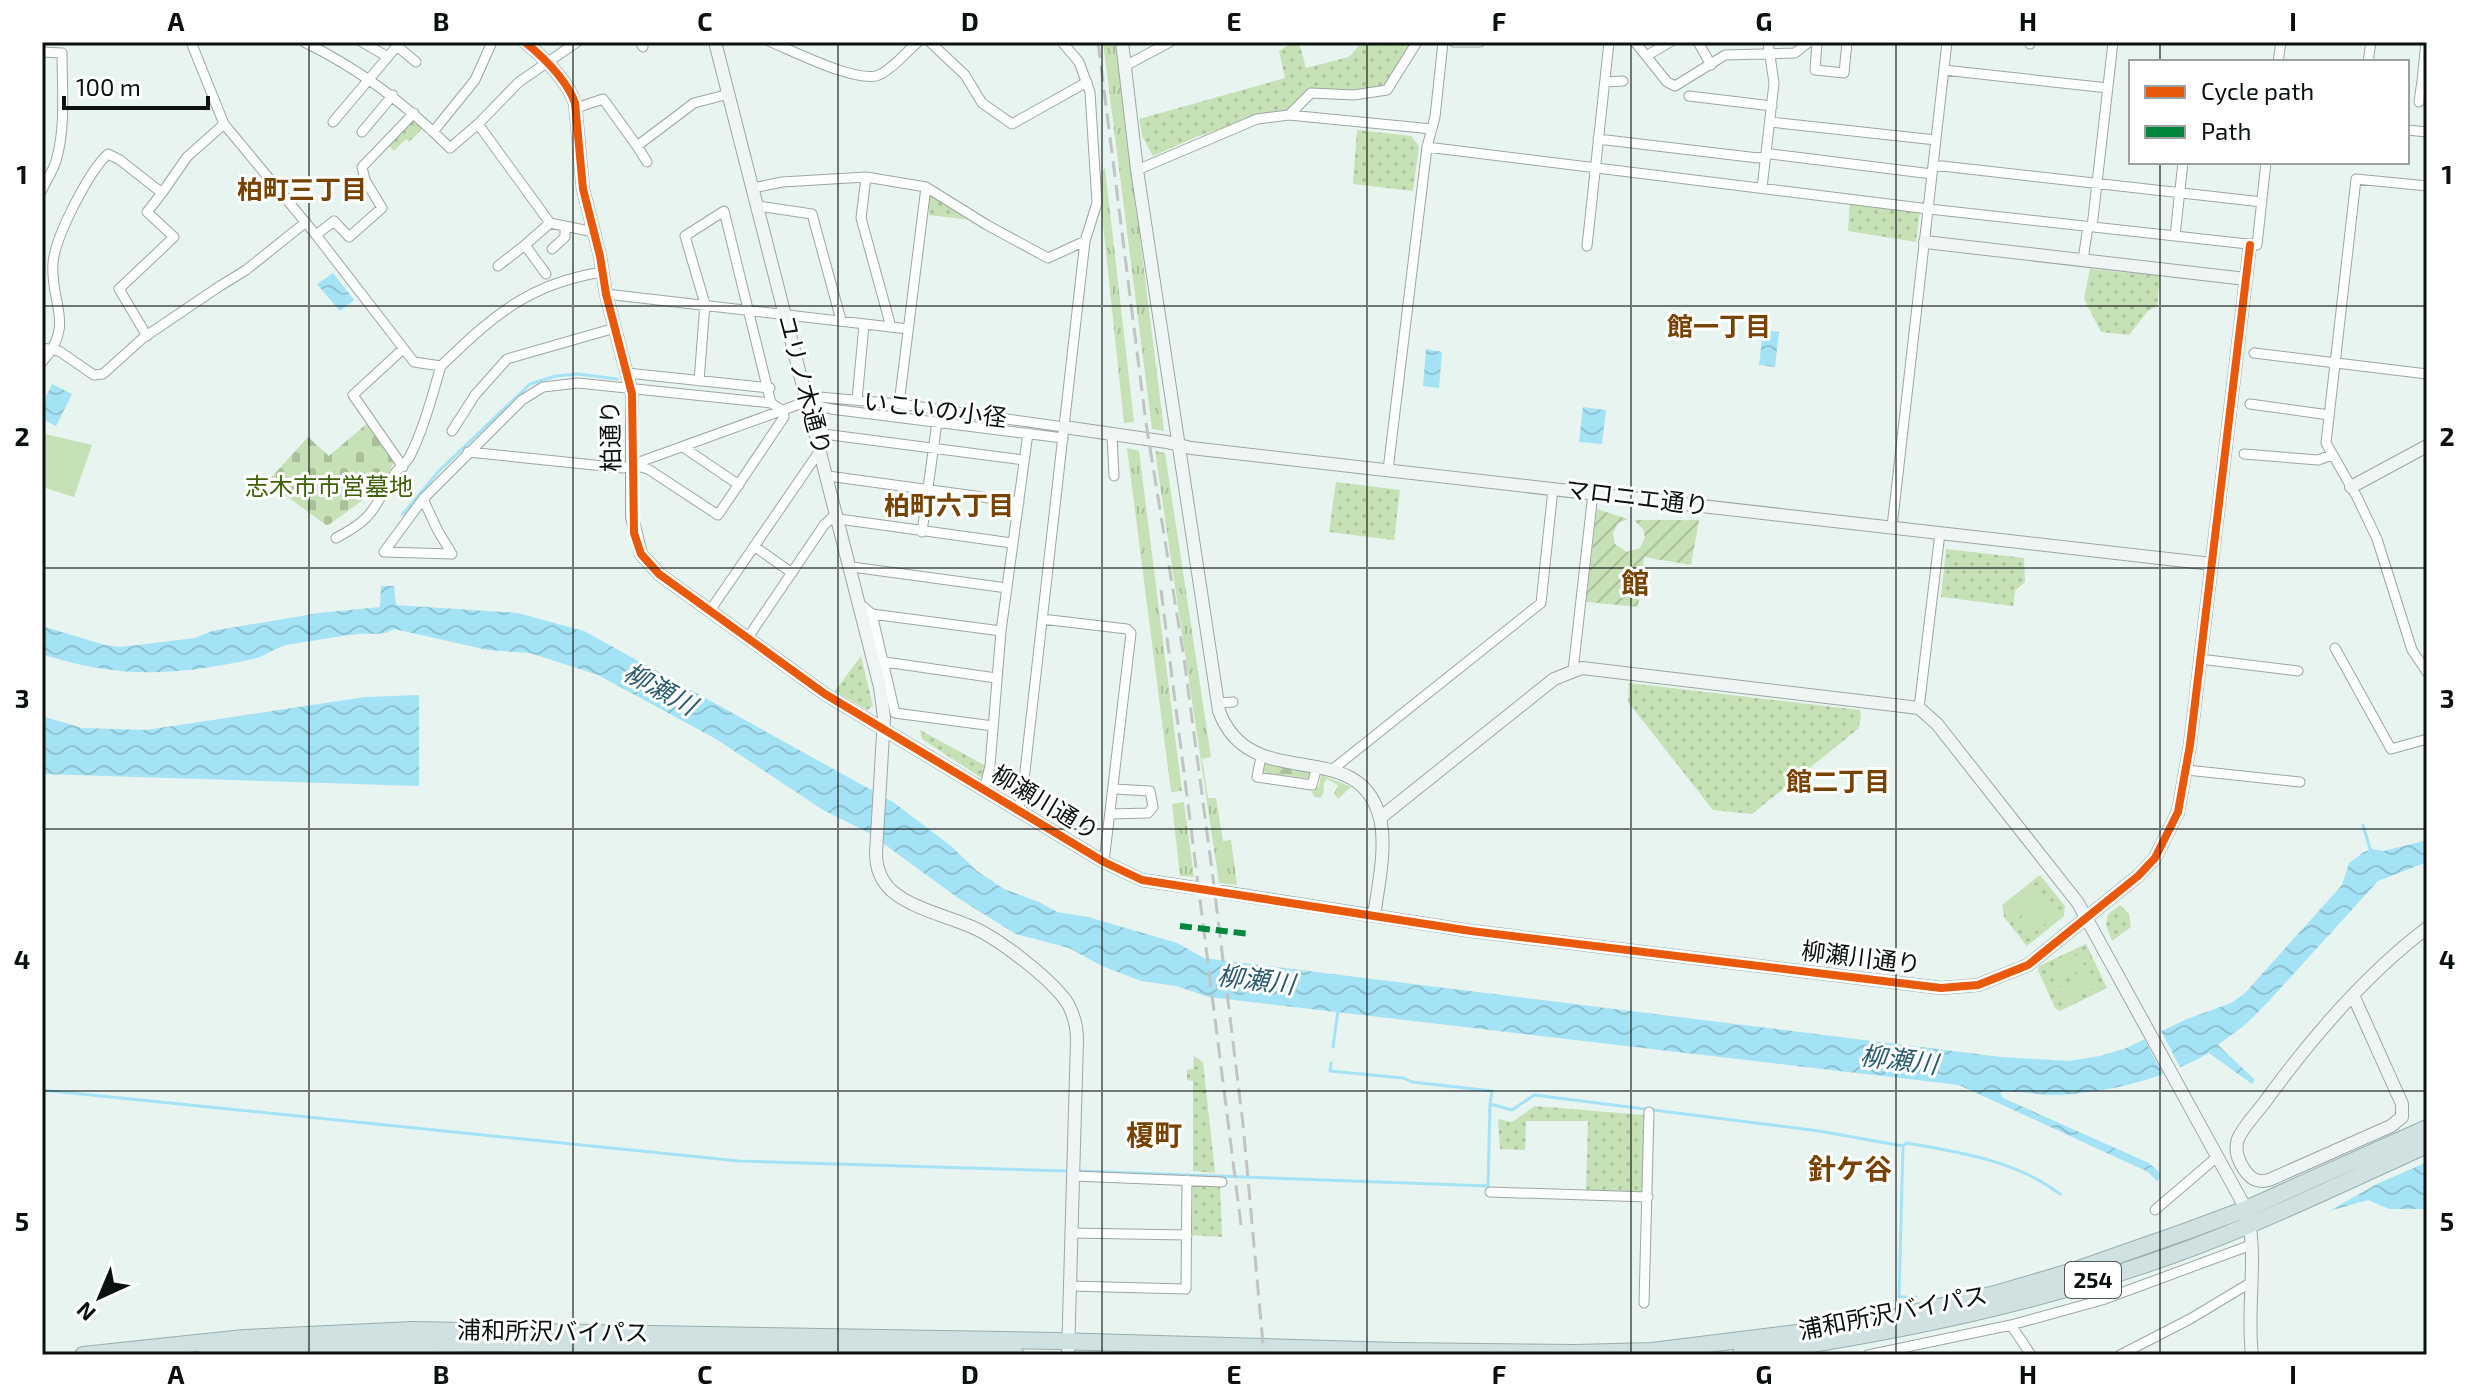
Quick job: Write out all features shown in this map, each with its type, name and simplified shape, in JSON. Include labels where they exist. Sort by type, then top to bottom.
[{"type":"highway","name":"浦和所沢バイパス","points":[[83,1355],[244,1338],[413,1330],[1068,1348],[1668,1352],[1828,1329],[1949,1319],[2056,1292],[2191,1248],[2248,1216],[2427,1128]]},
{"type":"highway","name":"浦和所沢バイパス","points":[[1740,1355],[1886,1325],[2070,1272],[2248,1216],[2427,1145]]},
{"type":"highway","name":"浦和所沢バイパス","points":[[206,1355],[365,1345],[497,1343],[1016,1355]]},
{"type":"street","points":[[191,42],[224,124],[306,222],[414,362],[441,366]]},
{"type":"street","points":[[304,42],[318,45],[393,95],[450,148],[519,82],[577,42]]},
{"type":"street","points":[[362,42],[388,57]]},
{"type":"street","points":[[433,132],[475,80],[492,42]]},
{"type":"street","name":"柏通り","points":[[525,42],[546,62],[573,97],[576,108],[581,178],[606,294],[629,380],[632,517],[641,554],[659,574],[709,612],[825,694],[884,729]]},
{"type":"street","name":"ユリノ木通り","points":[[715,42],[807,403],[866,610],[884,729],[876,853],[878,870],[883,881],[896,894],[994,938],[1051,985],[1069,1007],[1077,1040],[1073,1176]]},
{"type":"street","points":[[771,42],[869,77],[881,74],[918,42]]},
{"type":"street","points":[[930,42],[965,75],[982,103],[1012,124],[1087,82]]},
{"type":"street","points":[[1016,809],[1023,789],[1085,241],[1097,203],[1087,82],[1079,62],[1062,42]]},
{"type":"street","points":[[1122,42],[1137,170],[1222,719],[1230,733],[1245,748],[1261,757],[1333,769],[1361,787],[1371,798],[1380,818],[1382,843],[1374,916]]},
{"type":"street","points":[[1125,66],[1170,42]]},
{"type":"street","points":[[1289,115],[1311,93],[1354,95],[1387,90],[1417,42]]},
{"type":"street","points":[[1388,470],[1427,147],[1445,42]]},
{"type":"street","points":[[1454,42],[1480,42]]},
{"type":"street","points":[[1587,246],[1609,42]]},
{"type":"street","points":[[1635,42],[1667,82],[1675,86],[1725,55],[1795,53],[1809,42]]},
{"type":"street","points":[[1646,56],[1670,42]]},
{"type":"street","points":[[1698,42],[1711,65]]},
{"type":"street","points":[[1762,188],[1774,83],[1768,42]]},
{"type":"street","points":[[1817,42],[1815,70],[1844,73],[1847,42]]},
{"type":"street","points":[[1892,527],[1947,42]]},
{"type":"street","points":[[2083,260],[2097,184],[2113,42]]},
{"type":"street","points":[[2419,102],[2424,82],[2426,42]]},
{"type":"street","points":[[333,122],[397,46],[416,62]]},
{"type":"street","points":[[42,52],[62,53],[62,98],[61,136],[55,164],[42,190]]},
{"type":"street","points":[[1944,70],[2108,88]]},
{"type":"street","points":[[1605,82],[1623,81]]},
{"type":"street","points":[[637,146],[694,103],[729,94]]},
{"type":"street","points":[[362,132],[393,95]]},
{"type":"street","points":[[1689,96],[1772,106]]},
{"type":"street","points":[[576,108],[603,99],[647,162]]},
{"type":"street","points":[[316,235],[334,221],[349,237],[382,208],[365,180],[362,167],[414,113]]},
{"type":"street","points":[[1137,170],[1257,119],[1289,115],[1432,129]]},
{"type":"street","points":[[1770,122],[1936,140]]},
{"type":"street","points":[[147,336],[119,289],[174,237],[147,212],[187,157],[224,124]]},
{"type":"street","points":[[478,124],[550,223],[594,232]]},
{"type":"street","points":[[1598,139],[1758,158],[1771,154],[2262,202]]},
{"type":"street","points":[[1427,147],[2250,245],[2257,245],[2266,164]]},
{"type":"street","points":[[42,362],[53,349],[60,321],[53,265],[56,249],[81,192],[100,161],[108,154],[120,160],[162,193]]},
{"type":"street","points":[[2175,236],[2183,164]]},
{"type":"street","points":[[753,188],[782,182],[866,177],[926,187],[1048,258],[1085,241]]},
{"type":"street","points":[[866,177],[861,218],[891,327]]},
{"type":"street","points":[[2427,186],[2356,179],[2326,443],[2377,539],[2412,650],[2427,672]]},
{"type":"street","points":[[899,404],[926,187]]},
{"type":"street","points":[[758,206],[812,214],[841,320]]},
{"type":"street","points":[[699,381],[705,304],[685,236],[724,211],[770,388],[771,403]]},
{"type":"street","points":[[42,348],[53,349],[94,375],[99,375],[147,336],[246,270],[306,222]]},
{"type":"street","points":[[498,266],[550,223]]},
{"type":"street","points":[[552,249],[565,237],[565,227]]},
{"type":"street","points":[[1925,242],[2246,279]]},
{"type":"street","points":[[525,245],[546,274]]},
{"type":"street","name":"柳瀬川通り","points":[[1222,892],[1471,931],[1941,988],[1978,985],[2028,965],[2138,876],[2155,858],[2178,812],[2187,770],[2250,245]]},
{"type":"street","points":[[336,538],[359,526],[371,515],[396,471],[403,467],[421,432],[441,366],[521,298],[583,275],[603,272]]},
{"type":"street","points":[[606,294],[908,329]]},
{"type":"street","points":[[857,400],[864,325]]},
{"type":"street","points":[[452,431],[475,395],[507,359],[615,328]]},
{"type":"street","points":[[403,349],[353,395],[403,467]]},
{"type":"street","points":[[2254,353],[2427,374]]},
{"type":"street","points":[[423,499],[452,554],[384,552],[423,499],[468,452],[522,400],[543,387],[578,383],[606,387],[629,380],[699,381],[770,388]]},
{"type":"street","points":[[468,452],[623,468],[632,465],[648,469],[718,515],[782,419],[783,411],[771,403],[629,380]]},
{"type":"street","name":"いこいの小径","points":[[632,465],[819,397],[899,404],[1063,433]]},
{"type":"street","points":[[807,403],[831,409],[1028,433],[1063,433]]},
{"type":"street","points":[[2250,404],[2329,415]]},
{"type":"street","points":[[922,532],[937,422]]},
{"type":"street","points":[[816,433],[1024,460]]},
{"type":"street","points":[[984,790],[990,766],[1001,631],[1028,433]]},
{"type":"street","name":"マロニエ通り","points":[[1063,433],[1112,435],[1388,470],[2212,564]]},
{"type":"street","points":[[1112,435],[1114,476]]},
{"type":"street","points":[[2351,487],[2427,446]]},
{"type":"street","points":[[683,447],[739,485]]},
{"type":"street","points":[[709,612],[821,449]]},
{"type":"street","points":[[2244,454],[2318,460],[2332,455]]},
{"type":"street","points":[[828,476],[1019,502]]},
{"type":"street","points":[[1333,769],[1541,603],[1553,489]]},
{"type":"street","points":[[1573,671],[1593,493]]},
{"type":"street","points":[[747,639],[824,525],[838,516],[922,532],[1012,543]]},
{"type":"street","points":[[1919,708],[1940,533]]},
{"type":"street","points":[[754,546],[792,573]]},
{"type":"street","points":[[852,567],[1007,588]]},
{"type":"street","points":[[993,726],[895,713],[885,662],[866,610],[1001,631]]},
{"type":"street","points":[[1042,619],[1127,629],[1131,633],[1104,862]]},
{"type":"street","points":[[2335,648],[2391,749],[2427,739]]},
{"type":"street","points":[[2200,659],[2298,671]]},
{"type":"street","points":[[885,662],[996,678]]},
{"type":"street","points":[[1380,818],[1554,679],[1573,671],[1586,669],[1919,708],[1937,724],[2087,917],[2215,1151],[2248,1216],[2251,1245],[2250,1354]]},
{"type":"street","points":[[1218,703],[1233,702]]},
{"type":"street","name":"柳瀬川通り","points":[[884,729],[1104,862],[1142,880],[1195,888]]},
{"type":"street","points":[[1261,757],[1257,777],[1312,785],[1317,766]]},
{"type":"street","points":[[2187,770],[2300,782]]},
{"type":"street","points":[[1111,814],[1148,813],[1153,807],[1150,791],[1114,789]]},
{"type":"street","points":[[2353,995],[2402,1104],[2402,1117],[2391,1126],[2269,1180],[2251,1178],[2237,1156],[2239,1138],[2279,1083],[2353,995],[2385,961],[2427,928]]},
{"type":"street","points":[[1644,1303],[1649,1112]]},
{"type":"street","points":[[2155,1210],[2215,1151]]},
{"type":"street","points":[[1068,1348],[1073,1176],[1222,1182]]},
{"type":"street","points":[[1070,1286],[1186,1289],[1187,1180]]},
{"type":"street","points":[[1490,1192],[1648,1197]]},
{"type":"street","points":[[1070,1233],[1187,1235]]},
{"type":"street","points":[[1868,1355],[1899,1352],[2102,1300],[2251,1245]]},
{"type":"street","points":[[2120,1355],[2154,1339],[2250,1283]]},
{"type":"street","points":[[2028,1298],[2035,1318]]},
{"type":"street","points":[[1886,1325],[1899,1352]]},
{"type":"street","points":[[2011,1325],[2031,1355]]},
{"type":"green space","points":[[1103,42],[1116,42],[1164,431],[1152,429]]},
{"type":"green space","points":[[1293,42],[1299,42],[1306,68],[1349,57],[1362,42],[1414,42],[1385,87],[1351,92],[1309,90],[1287,112],[1257,117],[1196,137],[1153,156],[1143,138],[1139,119],[1285,78],[1279,51]]},
{"type":"green space","points":[[414,113],[426,125],[409,142],[406,139],[394,151],[386,143]]},
{"type":"green space","points":[[1357,130],[1411,136],[1419,146],[1413,191],[1353,184]]},
{"type":"green space","points":[[1105,168],[1134,422],[1124,423],[1101,205],[1102,171]]},
{"type":"green space","points":[[932,193],[972,220],[929,215],[929,195]]},
{"type":"green space","points":[[1850,202],[1920,210],[1916,242],[1848,231]]},
{"type":"green space","points":[[2090,269],[2160,276],[2157,306],[2148,311],[2129,335],[2101,332],[2084,299]]},
{"type":"green space","name":"志木市市営墓地","points":[[369,422],[394,462],[382,486],[330,524],[326,525],[267,482],[308,437],[329,456]]},
{"type":"green space","points":[[45,434],[92,445],[74,497],[42,487],[42,443]]},
{"type":"green space","points":[[1127,448],[1139,451],[1182,791],[1171,792]]},
{"type":"green space","points":[[1155,451],[1165,453],[1211,757],[1202,759],[1208,798],[1216,798],[1223,841],[1231,840],[1237,885],[1219,883]]},
{"type":"green space","points":[[1336,482],[1400,490],[1394,540],[1329,532]]},
{"type":"green space","points":[[1597,509],[1628,519],[1618,523],[1613,533],[1615,544],[1627,552],[1640,548],[1645,537],[1643,529],[1634,520],[1699,520],[1691,565],[1644,557],[1638,607],[1586,602]]},
{"type":"green space","points":[[1946,549],[2024,558],[2025,582],[2015,591],[2013,606],[1941,597]]},
{"type":"green space","points":[[861,656],[873,706],[867,710],[835,691]]},
{"type":"green space","points":[[1629,683],[1860,710],[1861,717],[1858,729],[1752,814],[1713,810],[1628,702]]},
{"type":"green space","points":[[920,730],[986,766],[985,774],[980,777],[922,739]]},
{"type":"green space","points":[[1261,763],[1311,771],[1310,779],[1261,772]]},
{"type":"green space","points":[[1321,775],[1351,787],[1338,799],[1334,794],[1338,785],[1327,779],[1323,794],[1320,798],[1314,797],[1312,792],[1319,786]]},
{"type":"green space","points":[[1184,802],[1194,877],[1180,876],[1172,804]]},
{"type":"green space","points":[[2040,875],[2065,906],[2064,916],[2027,946],[2004,917],[2002,905]]},
{"type":"green space","points":[[2034,885],[2044,897],[2018,918],[2008,906]]},
{"type":"green space","points":[[2048,902],[2058,914],[2031,935],[2022,923]]},
{"type":"green space","points":[[2120,905],[2129,914],[2131,927],[2112,941],[2106,925],[2108,914]]},
{"type":"green space","points":[[2086,944],[2107,988],[2060,1011],[2055,1008],[2039,966]]},
{"type":"green space","points":[[2079,954],[2086,968],[2055,982],[2048,968]]},
{"type":"green space","points":[[2089,974],[2095,988],[2064,1002],[2057,988]]},
{"type":"green space","points":[[1194,1056],[1203,1062],[1215,1173],[1193,1171],[1193,1081],[1187,1080],[1187,1070],[1193,1069]]},
{"type":"green space","points":[[1535,1106],[1644,1115],[1643,1193],[1586,1190],[1588,1121],[1526,1121],[1525,1150],[1500,1149],[1498,1119],[1512,1122]]},
{"type":"green space","points":[[1193,1186],[1220,1186],[1222,1237],[1192,1235]]},
{"type":"water","points":[[333,273],[354,300],[340,311],[317,284]]},
{"type":"water","points":[[1763,330],[1779,332],[1775,367],[1759,365]]},
{"type":"water","points":[[1426,349],[1442,352],[1439,388],[1423,386]]},
{"type":"water","points":[[52,384],[72,394],[56,426],[42,419],[42,405]]},
{"type":"water","points":[[1583,407],[1606,410],[1602,444],[1579,442]]},
{"type":"water","name":"柳瀬川","points":[[381,586],[394,586],[396,605],[518,613],[584,631],[893,802],[951,846],[977,871],[1004,889],[1057,912],[1088,917],[1177,943],[1204,958],[2001,1057],[2068,1061],[2124,1049],[2187,1019],[2231,1003],[2245,993],[2342,885],[2349,863],[2364,852],[2372,849],[2384,851],[2427,840],[2427,862],[2378,881],[2269,1001],[2218,1045],[2255,1080],[2252,1084],[2209,1053],[2173,1070],[2115,1088],[2055,1095],[2000,1092],[2003,1098],[2149,1163],[2159,1172],[2157,1181],[2148,1172],[1959,1085],[1209,997],[1176,986],[1141,981],[1102,966],[1069,948],[1016,934],[958,898],[869,833],[823,810],[716,739],[598,675],[530,653],[488,650],[394,629],[287,645],[253,659],[172,671],[96,668],[42,654],[42,626],[121,647],[195,638],[212,631],[319,613],[380,607]]},
{"type":"water","points":[[419,695],[419,786],[42,774],[42,716],[82,728],[146,730],[365,697]]},
{"type":"water","points":[[2427,1162],[2427,1209],[2389,1209],[2368,1200],[2329,1211],[2377,1184]]},
{"type":"pier","points":[[2159,1027],[2182,1071],[2165,1078],[2142,1035]]},
{"type":"waterway","points":[[403,514],[438,472],[530,384],[556,376],[578,374],[617,379]]},
{"type":"waterway","points":[[2363,825],[2371,852]]},
{"type":"waterway","points":[[1333,1047],[1338,1011]]},
{"type":"waterway","points":[[1331,1063],[1330,1071],[1492,1091],[1490,1104]]},
{"type":"waterway","points":[[42,1090],[739,1161],[1066,1171]]},
{"type":"waterway","points":[[1079,1171],[1488,1186],[1490,1104],[1512,1110],[1534,1095],[1819,1131],[1903,1146],[1899,1297],[1916,1297]]},
{"type":"waterway","points":[[1903,1146],[1907,1143],[1947,1150],[2007,1166],[2060,1194]]},
{"type":"tunnel","points":[[1195,888],[1222,892]]},
{"type":"railway","points":[[1098,42],[1146,423],[1184,658],[1213,878],[1243,1124],[1264,1355]]},
{"type":"railway","points":[[1161,590],[1241,1225]]},
{"type":"marked path","points":[[1180,926],[1250,934]]},
{"type":"cycle path","points":[[525,42],[547,62],[575,103],[583,189],[632,394],[634,533],[641,554],[659,574],[825,694],[1104,862],[1142,880],[1471,931],[1941,988],[1978,985],[2028,965],[2138,876],[2155,858],[2178,812],[2190,745],[2250,245]]},
{"type":"district","name":"柏町三丁目","points":[[302,190]]},
{"type":"district","name":"館一丁目","points":[[1719,327]]},
{"type":"district","name":"柏町六丁目","points":[[949,506]]},
{"type":"district","name":"館","points":[[1635,583]]},
{"type":"district","name":"館二丁目","points":[[1838,782]]},
{"type":"district","name":"榎町","points":[[1154,1135]]},
{"type":"district","name":"針ケ谷","points":[[1850,1169]]}]
